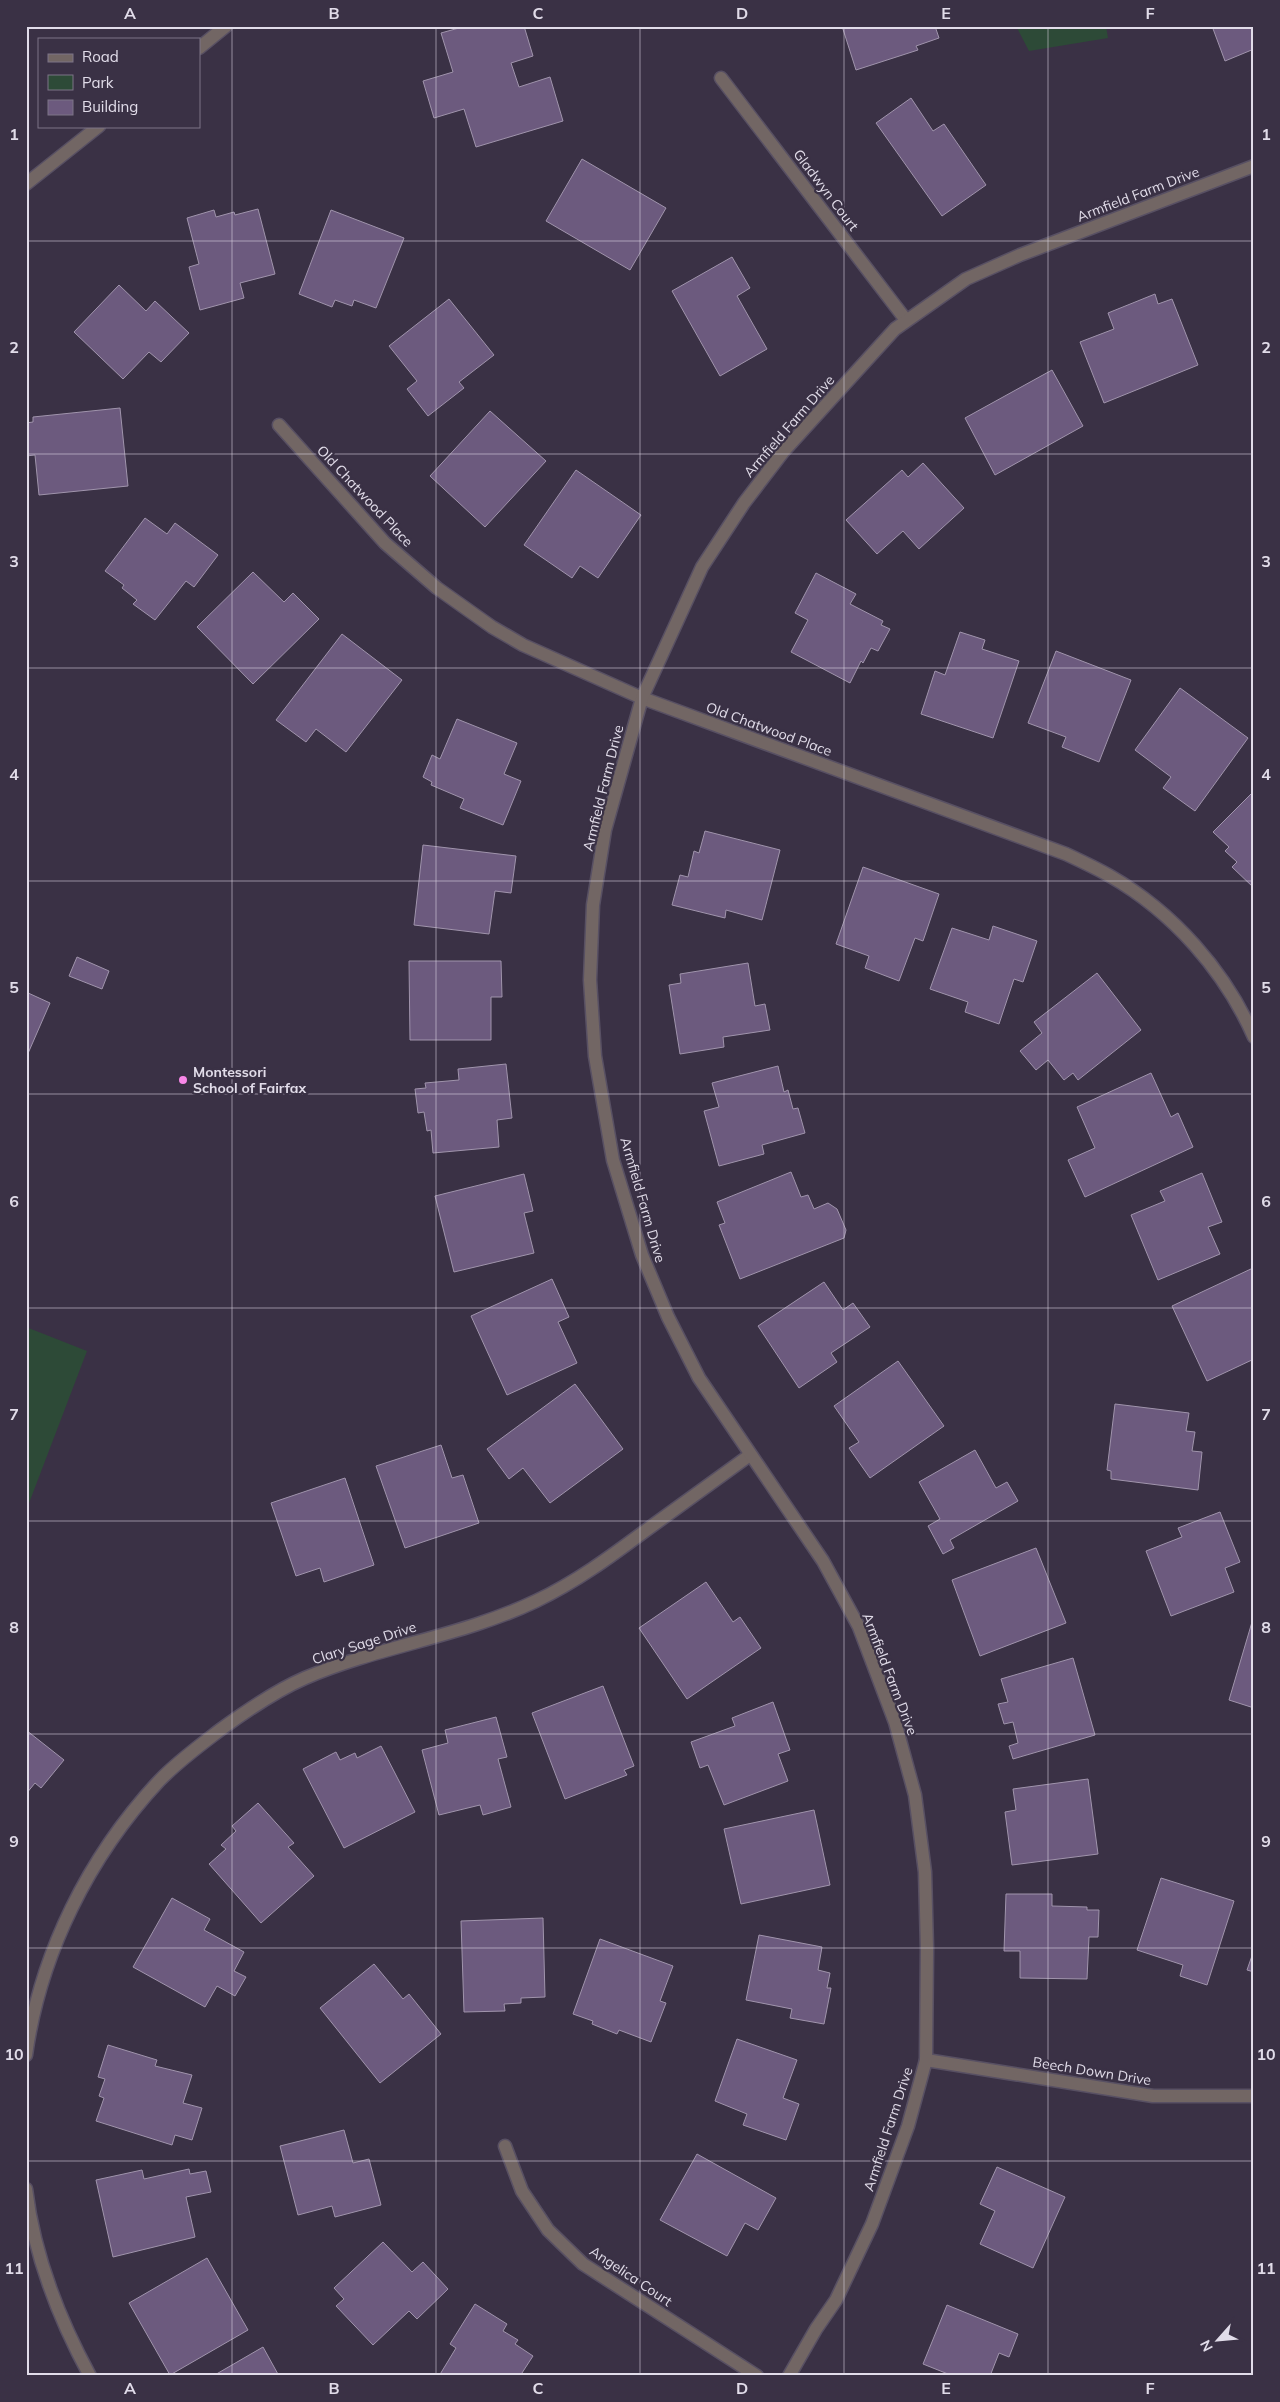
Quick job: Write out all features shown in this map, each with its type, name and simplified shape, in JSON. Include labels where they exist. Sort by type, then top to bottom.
[{"type":"street","points":[[200,47],[226,26]]},
{"type":"street","name":"Gladwyn Court","points":[[721,78],[906,320]]},
{"type":"street","points":[[26,184],[96,128]]},
{"type":"street","name":"Armfield Farm Drive","points":[[789,2376],[836,2300],[872,2224],[908,2126],[926,2060],[927,1949],[925,1872],[915,1794],[895,1722],[858,1627],[824,1561],[699,1378],[668,1317],[642,1255],[613,1160],[595,1056],[590,980],[593,905],[605,830],[642,698],[702,567],[744,503],[783,452],[906,320],[966,279],[1020,255],[1254,166]]},
{"type":"street","name":"Old Chatwood Place","points":[[279,425],[385,543],[437,588],[492,627],[523,645],[642,698],[1066,854],[1111,877],[1152,906],[1188,938],[1219,976],[1244,1015],[1254,1037]]},
{"type":"street","name":"Clary Sage Drive","points":[[26,2056],[45,1972],[71,1908],[116,1832],[159,1780],[192,1751],[245,1711],[302,1679],[362,1657],[463,1629],[535,1602],[584,1575],[750,1455]]},
{"type":"street","name":"Beech Down Drive","points":[[926,2060],[1153,2096],[1254,2096]]},
{"type":"street","name":"Angelica Court","points":[[505,2146],[522,2191],[548,2230],[583,2264],[757,2376]]},
{"type":"street","points":[[26,2189],[30,2218],[48,2287],[75,2349],[90,2376]]},
{"type":"green space","points":[[1016,26],[1106,26],[1108,38],[1029,51]]},
{"type":"green space","points":[[26,1327],[87,1351],[26,1511]]},
{"type":"building","points":[[466,26],[524,26],[533,56],[511,63],[519,87],[550,77],[563,121],[476,147],[464,109],[434,118],[423,81],[453,72],[441,33]]},
{"type":"building","points":[[842,26],[935,26],[939,38],[916,46],[918,50],[856,70]]},
{"type":"building","points":[[1212,26],[1254,26],[1254,49],[1225,61]]},
{"type":"building","points":[[911,98],[933,131],[944,124],[986,185],[942,216],[876,123]]},
{"type":"building","points":[[582,159],[666,208],[630,270],[546,221]]},
{"type":"building","points":[[258,209],[275,274],[240,283],[244,298],[200,310],[189,267],[199,264],[187,218],[214,210],[216,217],[234,212],[235,215]]},
{"type":"building","points":[[331,210],[404,238],[376,308],[354,300],[352,306],[335,300],[332,307],[299,294]]},
{"type":"building","points":[[732,257],[750,288],[737,296],[767,349],[720,376],[672,291]]},
{"type":"building","points":[[119,285],[146,311],[155,301],[189,333],[161,362],[149,352],[123,379],[74,332]]},
{"type":"building","points":[[1155,294],[1158,304],[1172,299],[1198,365],[1104,403],[1080,342],[1114,329],[1108,313]]},
{"type":"building","points":[[449,299],[494,355],[459,382],[464,388],[428,416],[407,389],[417,381],[389,346]]},
{"type":"building","points":[[1052,370],[1083,426],[995,475],[965,418]]},
{"type":"building","points":[[120,408],[128,486],[39,495],[35,455],[26,456],[26,423],[33,422],[33,417]]},
{"type":"building","points":[[490,411],[546,461],[485,527],[430,476]]},
{"type":"building","points":[[923,463],[964,508],[919,549],[903,531],[877,554],[846,520],[902,470],[908,477]]},
{"type":"building","points":[[576,470],[641,515],[598,578],[580,566],[572,578],[524,545]]},
{"type":"building","points":[[145,518],[167,534],[175,523],[218,555],[194,587],[186,581],[155,620],[133,604],[137,600],[122,588],[124,585],[105,571]]},
{"type":"building","points":[[253,572],[284,602],[293,593],[319,619],[253,684],[197,627]]},
{"type":"building","points":[[816,573],[856,594],[850,604],[883,621],[881,625],[890,629],[878,651],[871,648],[863,663],[861,661],[850,683],[791,652],[808,620],[795,613]]},
{"type":"building","points":[[960,632],[985,640],[982,649],[1019,661],[993,738],[921,714],[935,671],[945,675]]},
{"type":"building","points":[[342,634],[402,680],[346,752],[316,729],[306,742],[276,720]]},
{"type":"building","points":[[1056,651],[1131,680],[1099,762],[1062,747],[1066,737],[1028,723]]},
{"type":"building","points":[[1180,688],[1248,738],[1195,811],[1163,788],[1171,777],[1135,750]]},
{"type":"building","points":[[457,719],[517,743],[504,774],[521,781],[503,825],[460,808],[464,799],[431,785],[432,782],[423,777],[432,755],[440,759]]},
{"type":"building","points":[[1254,791],[1254,888],[1232,867],[1237,862],[1225,851],[1229,847],[1213,832]]},
{"type":"building","points":[[705,831],[780,850],[762,920],[726,910],[725,918],[672,905],[680,875],[688,877],[694,851],[699,853]]},
{"type":"building","points":[[423,845],[516,856],[511,893],[495,891],[489,934],[414,925]]},
{"type":"building","points":[[863,867],[939,894],[923,941],[915,938],[899,981],[865,968],[869,956],[836,944]]},
{"type":"building","points":[[993,926],[1037,941],[1023,982],[1014,979],[999,1024],[965,1012],[968,1002],[930,989],[952,928],[989,940]]},
{"type":"building","points":[[77,957],[109,971],[102,989],[69,976]]},
{"type":"building","points":[[409,961],[501,961],[502,997],[491,997],[491,1040],[410,1040]]},
{"type":"building","points":[[748,963],[755,1006],[765,1004],[770,1030],[723,1037],[724,1047],[680,1054],[669,985],[681,983],[680,974]]},
{"type":"building","points":[[1097,973],[1141,1030],[1078,1080],[1073,1073],[1064,1080],[1048,1060],[1036,1070],[1020,1051],[1042,1033],[1034,1022]]},
{"type":"building","points":[[26,992],[50,1003],[26,1058]]},
{"type":"building","points":[[506,1064],[512,1118],[497,1120],[499,1147],[433,1153],[431,1130],[427,1131],[424,1112],[418,1113],[415,1089],[426,1088],[425,1083],[459,1080],[458,1069]]},
{"type":"building","points":[[778,1066],[784,1092],[788,1090],[793,1109],[798,1108],[805,1133],[762,1145],[764,1154],[719,1166],[704,1111],[719,1107],[712,1083]]},
{"type":"building","points":[[1151,1073],[1171,1117],[1178,1113],[1193,1147],[1085,1197],[1068,1160],[1095,1148],[1077,1107]]},
{"type":"building","points":[[791,1172],[801,1197],[808,1195],[814,1209],[828,1203],[837,1209],[846,1230],[844,1238],[740,1279],[719,1225],[725,1223],[717,1202]]},
{"type":"building","points":[[1202,1173],[1222,1222],[1208,1227],[1220,1254],[1158,1280],[1131,1215],[1165,1201],[1160,1191]]},
{"type":"building","points":[[524,1174],[533,1211],[524,1213],[534,1253],[454,1272],[435,1196]]},
{"type":"building","points":[[1253,1268],[1254,1359],[1207,1381],[1172,1306]]},
{"type":"building","points":[[552,1279],[569,1317],[558,1322],[577,1363],[507,1395],[471,1316]]},
{"type":"building","points":[[824,1282],[843,1310],[853,1303],[870,1327],[831,1353],[837,1362],[799,1388],[758,1326]]},
{"type":"building","points":[[898,1361],[944,1426],[870,1478],[849,1448],[859,1442],[834,1406]]},
{"type":"building","points":[[575,1384],[623,1449],[550,1503],[523,1468],[509,1479],[487,1449]]},
{"type":"building","points":[[1115,1404],[1189,1413],[1186,1431],[1195,1432],[1192,1451],[1202,1452],[1198,1490],[1111,1479],[1111,1471],[1107,1470]]},
{"type":"building","points":[[441,1445],[452,1478],[463,1475],[479,1523],[405,1548],[376,1466]]},
{"type":"building","points":[[975,1450],[996,1488],[1007,1482],[1018,1501],[950,1540],[954,1548],[943,1554],[928,1526],[940,1519],[919,1482]]},
{"type":"building","points":[[345,1478],[374,1565],[324,1582],[320,1568],[296,1576],[271,1503]]},
{"type":"building","points":[[1220,1512],[1240,1562],[1225,1568],[1234,1592],[1171,1616],[1146,1551],[1182,1537],[1178,1528]]},
{"type":"building","points":[[1036,1548],[1066,1623],[980,1656],[952,1580]]},
{"type":"building","points":[[706,1582],[733,1622],[740,1617],[761,1648],[687,1699],[639,1628]]},
{"type":"building","points":[[1252,1622],[1254,1623],[1254,1708],[1229,1700]]},
{"type":"building","points":[[1073,1658],[1095,1735],[1013,1759],[1009,1746],[1018,1743],[1013,1722],[1004,1724],[998,1704],[1008,1702],[1001,1679]]},
{"type":"building","points":[[603,1686],[634,1766],[624,1770],[627,1775],[565,1799],[532,1713]]},
{"type":"building","points":[[773,1702],[790,1750],[778,1754],[788,1781],[724,1805],[708,1765],[700,1768],[691,1742],[735,1726],[732,1718]]},
{"type":"building","points":[[496,1717],[507,1757],[498,1759],[511,1807],[483,1815],[480,1805],[439,1815],[422,1750],[448,1743],[445,1730]]},
{"type":"building","points":[[26,1730],[64,1760],[41,1788],[35,1783],[26,1794]]},
{"type":"building","points":[[381,1746],[415,1812],[344,1848],[303,1769],[336,1752],[340,1760],[355,1753],[357,1758]]},
{"type":"building","points":[[1088,1779],[1098,1854],[1012,1865],[1005,1812],[1016,1810],[1013,1789]]},
{"type":"building","points":[[258,1803],[294,1843],[288,1847],[314,1876],[261,1923],[209,1864],[226,1849],[221,1845],[236,1831],[232,1826]]},
{"type":"building","points":[[814,1810],[830,1885],[741,1904],[724,1829]]},
{"type":"building","points":[[1161,1878],[1234,1901],[1207,1985],[1180,1976],[1183,1965],[1137,1950]]},
{"type":"building","points":[[1006,1894],[1052,1894],[1052,1906],[1087,1907],[1087,1910],[1099,1910],[1098,1937],[1089,1937],[1087,1979],[1020,1978],[1020,1951],[1004,1951]]},
{"type":"building","points":[[172,1898],[210,1919],[204,1930],[244,1952],[234,1971],[246,1977],[235,1996],[217,1986],[205,2007],[133,1967]]},
{"type":"building","points":[[543,1918],[545,1997],[521,1998],[521,2003],[504,2004],[505,2011],[464,2012],[461,1921]]},
{"type":"building","points":[[759,1935],[822,1947],[818,1970],[830,1973],[827,1988],[831,1988],[824,2024],[790,2018],[792,2009],[746,2000]]},
{"type":"building","points":[[600,1939],[673,1966],[660,2001],[666,2003],[651,2042],[619,2030],[617,2034],[592,2024],[593,2021],[573,2014]]},
{"type":"building","points":[[1254,1950],[1254,1972],[1247,1970]]},
{"type":"building","points":[[374,1964],[403,1999],[409,1994],[441,2034],[380,2083],[320,2008]]},
{"type":"building","points":[[737,2039],[797,2060],[783,2098],[799,2104],[786,2140],[743,2125],[747,2114],[715,2101]]},
{"type":"building","points":[[108,2045],[157,2060],[155,2066],[192,2075],[183,2103],[202,2108],[192,2140],[175,2135],[172,2145],[96,2121],[104,2098],[99,2096],[105,2079],[98,2077]]},
{"type":"building","points":[[344,2130],[353,2163],[369,2159],[381,2205],[335,2217],[332,2206],[298,2215],[280,2146]]},
{"type":"building","points":[[697,2154],[776,2198],[758,2230],[745,2223],[727,2256],[660,2220]]},
{"type":"building","points":[[997,2167],[1065,2197],[1033,2268],[980,2244],[995,2211],[980,2204]]},
{"type":"building","points":[[189,2169],[190,2174],[206,2171],[211,2192],[186,2197],[195,2237],[113,2257],[96,2180],[142,2170],[144,2179]]},
{"type":"building","points":[[383,2242],[412,2272],[423,2262],[448,2289],[417,2319],[409,2311],[373,2345],[336,2306],[344,2299],[334,2288]]},
{"type":"building","points":[[207,2258],[248,2330],[170,2375],[129,2303]]},
{"type":"building","points":[[475,2304],[507,2324],[503,2331],[518,2340],[515,2344],[533,2356],[520,2376],[439,2376],[456,2348],[450,2344]]},
{"type":"building","points":[[947,2305],[1018,2334],[1009,2357],[999,2353],[990,2376],[953,2376],[923,2364]]},
{"type":"building","points":[[263,2347],[279,2376],[213,2376]]},
{"type":"place","name":"Montessori School of Fairfax","points":[[183,1080]]}]
